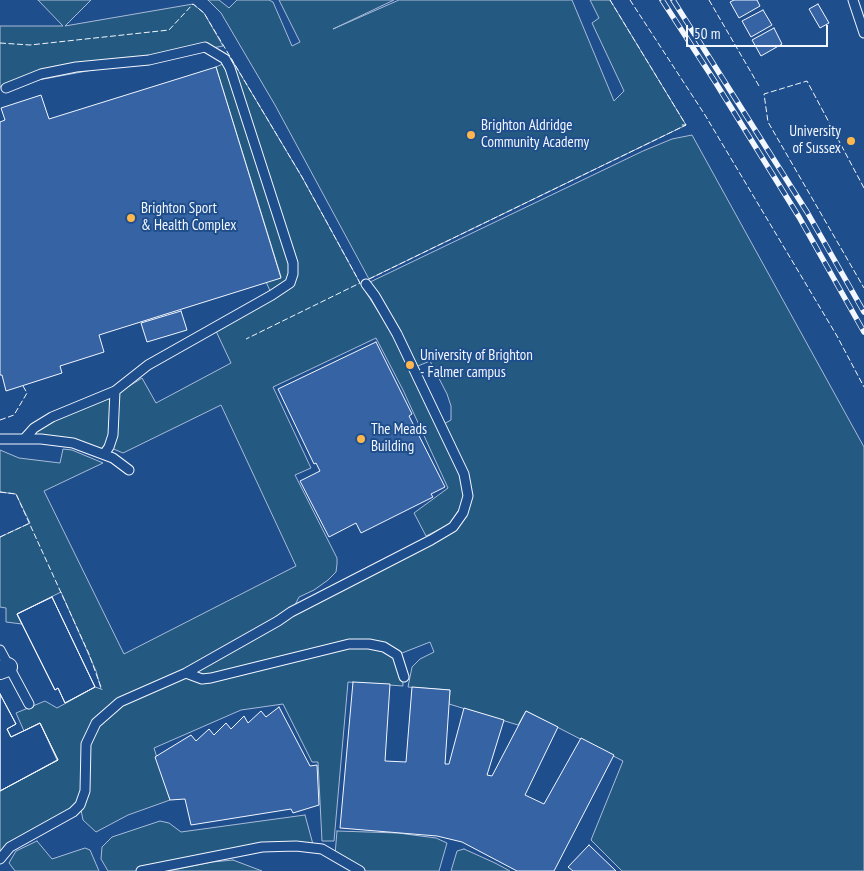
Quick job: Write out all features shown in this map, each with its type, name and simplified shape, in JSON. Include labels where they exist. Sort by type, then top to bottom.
[{"type":"lane","points":[[853,0],[864,33]]},
{"type":"lane","points":[[6,88],[41,74],[76,67],[149,60],[205,47],[225,59],[230,68],[293,263],[293,274],[290,283],[215,329],[148,365],[115,391],[52,417],[34,428],[25,438]]},
{"type":"lane","points":[[0,859],[10,847],[73,812],[80,805],[85,791],[86,744],[98,720],[120,702],[186,673],[278,622],[291,612],[453,527],[467,505],[467,484],[464,474],[442,424],[397,334],[366,284]]},
{"type":"lane","points":[[104,454],[109,447],[114,428],[115,391]]},
{"type":"lane","points":[[0,439],[25,438],[72,443],[104,454],[129,470]]},
{"type":"lane","points":[[186,673],[202,679],[212,678],[349,644],[369,644],[384,647],[397,655],[404,677]]},
{"type":"lane","points":[[0,650],[4,668],[29,704]]},
{"type":"lane","points":[[141,871],[262,847],[296,846],[322,849],[360,871]]},
{"type":"shaded area","points":[[38,0],[91,0],[65,26],[193,4],[204,13],[223,46],[0,87],[0,26],[63,26]]},
{"type":"shaded area","name":"Brighton Aldridge Community Academy","points":[[208,0],[219,0],[229,8],[237,0],[269,0],[273,2],[292,46],[300,42],[279,0],[394,0],[333,29],[399,0],[572,0],[614,101],[624,91],[592,23],[599,18],[590,0],[610,0],[686,125],[369,279],[275,105],[221,13]]},
{"type":"shaded area","name":"University of Brighton - Falmer campus","points":[[232,60],[302,177],[360,283],[392,333],[444,437],[463,478],[465,490],[465,500],[450,524],[426,536],[414,513],[448,488],[403,390],[376,338],[273,387],[311,468],[295,475],[337,558],[336,572],[314,590],[299,597],[292,611],[453,527],[467,505],[465,475],[442,425],[451,420],[451,406],[447,394],[430,361],[413,368],[381,305],[366,284],[643,151],[672,139],[692,135],[864,447],[864,871],[622,871],[591,840],[623,761],[526,711],[518,725],[449,704],[450,690],[408,687],[412,667],[420,659],[434,652],[430,642],[397,655],[402,666],[403,686],[348,682],[334,841],[322,841],[318,762],[312,762],[283,704],[241,710],[154,748],[170,800],[128,815],[96,832],[83,820],[80,805],[73,812],[0,855],[0,791],[57,760],[40,723],[24,731],[16,713],[45,701],[57,708],[95,687],[101,689],[96,671],[61,592],[17,614],[22,624],[6,622],[6,608],[0,607],[0,537],[30,523],[16,494],[0,492],[0,450],[19,458],[60,463],[63,449],[72,450],[103,463],[44,491],[124,654],[296,566],[221,405],[123,453],[109,447],[104,454],[73,443],[25,438],[34,428],[52,417],[115,391],[115,395],[142,378],[156,403],[231,363],[215,329],[272,295],[266,282],[281,277],[216,67]]},
{"type":"shaded area","points":[[305,815],[314,848],[262,847],[141,871],[108,871],[101,859],[102,847],[112,837],[160,821],[169,823],[181,832]]},
{"type":"shaded area","points":[[337,831],[398,833],[436,838],[447,843],[439,871],[365,871],[335,855]]},
{"type":"shaded area","points":[[37,841],[52,859],[85,848],[90,850],[99,871],[15,871],[9,863],[16,851]]},
{"type":"shaded area","points":[[464,849],[510,871],[451,871],[457,851]]},
{"type":"shaded area","points":[[233,860],[262,871],[168,871],[212,862]]},
{"type":"building","points":[[734,0],[757,0],[760,6],[739,18],[730,2]]},
{"type":"building","points":[[818,4],[829,23],[820,28],[809,9]]},
{"type":"building","points":[[763,10],[772,25],[751,37],[742,21]]},
{"type":"building","points":[[774,28],[782,44],[761,56],[752,40]]},
{"type":"building","name":"Brighton Sport & Health Complex","points":[[216,67],[281,278],[99,335],[104,352],[60,366],[62,373],[6,391],[2,375],[0,375],[0,122],[5,120],[1,108],[41,95],[49,119]]},
{"type":"building","points":[[181,311],[187,330],[147,342],[141,323]]},
{"type":"building","name":"The Meads Building","points":[[376,342],[412,414],[409,416],[445,487],[431,494],[433,497],[361,533],[356,523],[329,537],[300,481],[320,471],[316,463],[314,464],[278,389]]},
{"type":"building","points":[[52,597],[95,687],[65,703],[58,688],[55,690],[17,614]]},
{"type":"building","points":[[52,597],[95,687],[65,703],[58,688],[55,690],[17,614]]},
{"type":"building","points":[[353,682],[390,684],[385,761],[406,762],[412,687],[450,690],[445,764],[449,764],[464,708],[504,720],[487,775],[492,776],[526,711],[558,727],[525,795],[544,804],[581,738],[614,755],[554,871],[517,871],[462,842],[437,836],[340,828]]},
{"type":"building","points":[[0,694],[16,724],[7,729],[11,737],[40,723],[58,760],[0,791]]},
{"type":"building","points":[[0,694],[16,724],[7,729],[11,737],[40,723],[58,760],[0,791]]},
{"type":"building","points":[[279,707],[310,766],[317,765],[319,805],[293,813],[291,809],[191,825],[185,799],[170,800],[155,757],[191,735],[196,741],[209,729],[214,735],[226,723],[231,729],[244,716],[248,723],[261,711],[266,717]]},
{"type":"building","points":[[589,845],[616,871],[573,871],[568,867]]},
{"type":"railway","points":[[662,0],[799,217],[864,332]]},
{"type":"railway","points":[[673,0],[807,212],[864,312]]},
{"type":"fence","points":[[610,0],[686,125],[680,125]]},
{"type":"fence","points":[[630,0],[705,115],[837,336],[864,387]]},
{"type":"fence","points":[[709,0],[759,86]]},
{"type":"fence","points":[[0,43],[30,45],[169,30],[193,4],[204,13],[302,177],[360,283],[246,339]]},
{"type":"fence","points":[[864,188],[807,81],[764,94],[768,122],[864,288]]},
{"type":"fence","points":[[369,279],[686,125]]},
{"type":"fence","points":[[0,420],[14,415],[27,393],[23,386]]},
{"type":"fence","points":[[0,492],[16,494],[89,654],[102,690]]},
{"type":"fence","points":[[0,537],[30,523]]},
{"type":"place","name":"Brighton Aldridge Community Academy","points":[[471,135]]},
{"type":"place","name":"University of Sussex","points":[[851,141]]},
{"type":"place","name":"Brighton Sport & Health Complex","points":[[131,218]]},
{"type":"place","name":"University of Brighton - Falmer campus","points":[[410,365]]},
{"type":"place","name":"The Meads Building","points":[[361,439]]}]
